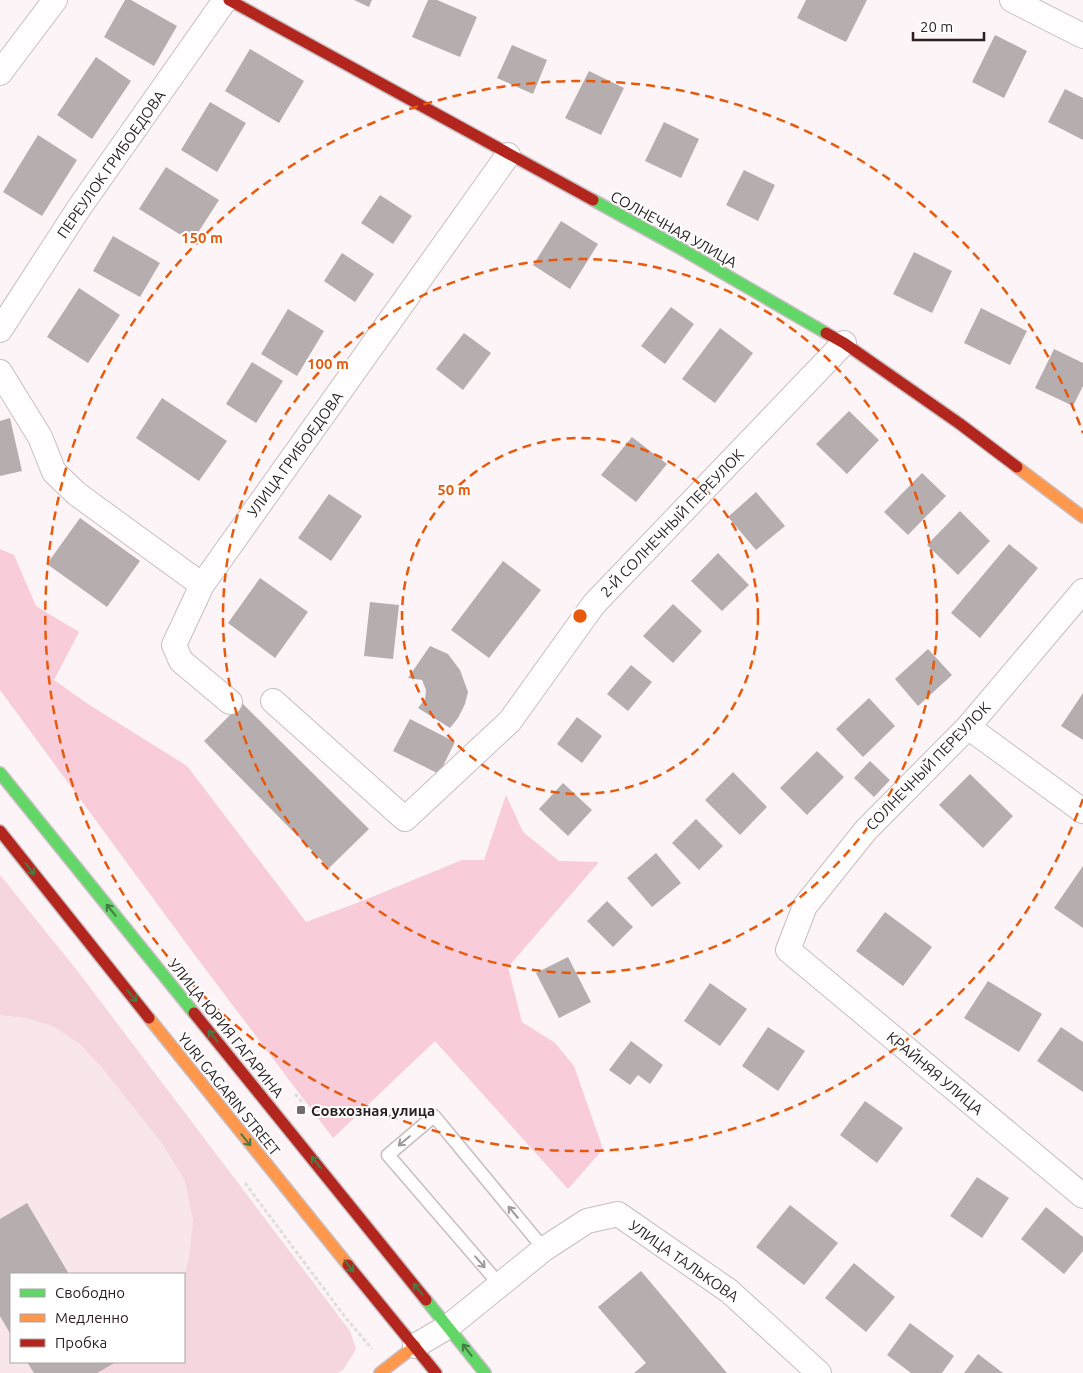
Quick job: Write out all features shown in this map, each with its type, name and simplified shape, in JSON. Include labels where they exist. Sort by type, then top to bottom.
[{"type":"main road","name":"СОЛНЕЧНАЯ УЛИЦА","points":[[227,0],[678,247],[844,344],[960,424],[1083,517]]},
{"type":"main road","name":"УЛИЦА ЮРИЯ ГАГАРИНА","points":[[0,773],[449,1326],[485,1373]]},
{"type":"main road","name":"YURI GAGARIN STREET","points":[[0,831],[259,1156],[436,1373]]},
{"type":"main road","points":[[383,1370],[415,1346]]},
{"type":"street","points":[[0,72],[55,0]]},
{"type":"street","name":"ПЕРЕУЛОК ГРИБОЕДОВА","points":[[0,330],[79,208],[227,0]]},
{"type":"street","points":[[1012,0],[1083,36]]},
{"type":"street","name":"УЛИЦА ГРИБОЕДОВА","points":[[230,702],[181,661],[174,645],[202,585],[508,155]]},
{"type":"street","name":"2-Й СОЛНЕЧНЫЙ ПЕРЕУЛОК","points":[[273,701],[405,819],[510,721],[594,604],[844,344]]},
{"type":"street","points":[[0,372],[40,437],[54,472],[77,494],[202,585]]},
{"type":"street","name":"СОЛНЕЧНЫЙ ПЕРЕУЛОК","points":[[788,950],[805,906],[866,830],[968,727],[1083,591]]},
{"type":"street","points":[[968,727],[1083,811]]},
{"type":"street","name":"КРАЙНЯЯ УЛИЦА","points":[[788,950],[1083,1196]]},
{"type":"street","name":"УЛИЦА ТАЛЬКОВА","points":[[415,1346],[449,1326],[544,1249],[587,1222],[618,1214],[729,1291],[819,1373]]},
{"type":"lane","points":[[500,1285],[388,1155],[434,1116],[544,1249]]},
{"type":"path","points":[[345,1317],[383,1370]]},
{"type":"shaded area","points":[[0,549],[14,555],[36,606],[79,632],[54,680],[88,704],[187,766],[306,922],[462,860],[484,860],[506,795],[523,832],[559,861],[599,862],[508,967],[522,1022],[555,1043],[574,1066],[603,1149],[568,1189],[435,1041],[333,1138],[194,954],[0,690]]},
{"type":"shaded area","points":[[0,875],[76,969],[350,1331],[356,1349],[343,1370],[338,1373],[72,1373],[90,1363],[185,1363],[185,1273],[189,1259],[193,1220],[185,1181],[164,1146],[103,1069],[79,1043],[53,1026],[26,1018],[0,1015]]},
{"type":"shaded area","points":[[0,941],[324,1342],[272,1373],[0,1373]]},
{"type":"building","points":[[125,0],[131,0],[177,26],[154,66],[104,37]]},
{"type":"building","points":[[354,0],[372,0],[369,7]]},
{"type":"building","points":[[428,0],[437,0],[477,17],[460,57],[412,37]]},
{"type":"building","points":[[806,0],[867,0],[846,42],[797,18]]},
{"type":"building","points":[[995,35],[1027,51],[1004,98],[972,82]]},
{"type":"building","points":[[512,45],[547,60],[533,94],[497,78]]},
{"type":"building","points":[[250,49],[304,81],[279,123],[225,91]]},
{"type":"building","points":[[96,57],[131,81],[92,139],[57,115]]},
{"type":"building","points":[[589,71],[624,88],[601,135],[565,118]]},
{"type":"building","points":[[1065,89],[1083,98],[1083,140],[1048,122]]},
{"type":"building","points":[[210,102],[246,123],[217,172],[181,150]]},
{"type":"building","points":[[664,122],[699,139],[681,178],[645,161]]},
{"type":"building","points":[[38,135],[77,160],[42,216],[3,192]]},
{"type":"building","points":[[166,167],[219,200],[192,242],[139,209]]},
{"type":"building","points":[[744,170],[775,185],[758,221],[726,205]]},
{"type":"building","points":[[380,195],[412,216],[393,244],[361,223]]},
{"type":"building","points":[[561,221],[598,244],[570,289],[533,265]]},
{"type":"building","points":[[113,236],[160,263],[140,297],[93,271]]},
{"type":"building","points":[[914,252],[952,271],[932,313],[893,294]]},
{"type":"building","points":[[342,253],[374,274],[355,302],[324,281]]},
{"type":"building","points":[[79,288],[120,315],[88,363],[47,337]]},
{"type":"building","points":[[671,307],[694,324],[665,364],[641,346]]},
{"type":"building","points":[[981,308],[1027,331],[1010,365],[964,343]]},
{"type":"building","points":[[288,309],[324,331],[297,376],[261,354]]},
{"type":"building","points":[[720,328],[753,353],[715,403],[682,379]]},
{"type":"building","points":[[464,333],[491,353],[463,390],[436,369]]},
{"type":"building","points":[[1054,349],[1083,363],[1083,386],[1073,406],[1035,388]]},
{"type":"building","points":[[252,362],[283,381],[256,423],[226,404]]},
{"type":"building","points":[[162,398],[227,441],[199,481],[136,438]]},
{"type":"building","points":[[849,411],[879,440],[847,474],[816,444]]},
{"type":"building","points":[[10,418],[22,471],[0,476],[0,421]]},
{"type":"building","points":[[632,437],[667,464],[636,502],[601,475]]},
{"type":"building","points":[[922,473],[946,496],[908,535],[884,512]]},
{"type":"building","points":[[756,492],[785,526],[756,550],[728,517]]},
{"type":"building","points":[[329,494],[362,516],[331,561],[298,538]]},
{"type":"building","points":[[960,511],[990,541],[958,575],[927,545]]},
{"type":"building","points":[[80,518],[140,561],[107,607],[47,564]]},
{"type":"building","points":[[1009,544],[1038,568],[980,638],[951,613]]},
{"type":"building","points":[[718,553],[749,585],[722,611],[691,581]]},
{"type":"building","points":[[503,561],[541,590],[489,658],[451,630]]},
{"type":"building","points":[[260,578],[308,612],[275,658],[228,623]]},
{"type":"building","points":[[370,602],[399,605],[393,659],[364,656]]},
{"type":"building","points":[[673,604],[702,631],[673,663],[643,636]]},
{"type":"building","points":[[430,646],[448,654],[460,670],[468,692],[465,704],[458,718],[450,728],[418,708],[425,699],[426,690],[422,680],[408,678]]},
{"type":"building","points":[[928,649],[952,675],[918,706],[895,679]]},
{"type":"building","points":[[631,665],[652,682],[628,711],[607,694]]},
{"type":"building","points":[[1083,693],[1083,740],[1061,726]]},
{"type":"building","points":[[869,698],[895,726],[863,757],[836,729]]},
{"type":"building","points":[[242,703],[369,829],[329,868],[204,741]]},
{"type":"building","points":[[577,717],[602,736],[582,763],[557,744]]},
{"type":"building","points":[[410,719],[455,742],[439,774],[393,751]]},
{"type":"building","points":[[817,751],[844,777],[807,815],[780,788]]},
{"type":"building","points":[[870,761],[890,780],[874,797],[854,778]]},
{"type":"building","points":[[733,772],[767,807],[740,835],[705,800]]},
{"type":"building","points":[[970,774],[1013,816],[983,848],[939,805]]},
{"type":"building","points":[[563,783],[592,810],[568,836],[539,809]]},
{"type":"building","points":[[696,819],[723,846],[699,870],[672,843]]},
{"type":"building","points":[[656,853],[681,883],[652,907],[627,878]]},
{"type":"building","points":[[1083,866],[1083,928],[1054,908]]},
{"type":"building","points":[[607,901],[633,927],[613,947],[587,921]]},
{"type":"building","points":[[885,912],[932,947],[903,986],[856,951]]},
{"type":"building","points":[[568,957],[591,1002],[559,1018],[536,973]]},
{"type":"building","points":[[988,981],[1042,1014],[1019,1052],[964,1018]]},
{"type":"building","points":[[710,983],[747,1009],[720,1046],[684,1021]]},
{"type":"building","points":[[768,1027],[805,1051],[778,1091],[742,1066]]},
{"type":"building","points":[[1061,1027],[1083,1042],[1083,1092],[1037,1061]]},
{"type":"building","points":[[631,1041],[663,1065],[650,1084],[638,1075],[630,1085],[609,1070]]},
{"type":"building","points":[[865,1101],[903,1128],[877,1163],[840,1135]]},
{"type":"building","points":[[977,1177],[1009,1198],[982,1238],[950,1216]]},
{"type":"building","points":[[27,1203],[68,1273],[10,1273],[10,1333],[0,1316],[0,1219]]},
{"type":"building","points":[[790,1205],[838,1243],[804,1285],[756,1247]]},
{"type":"building","points":[[1046,1207],[1083,1237],[1083,1251],[1064,1274],[1021,1239]]},
{"type":"building","points":[[854,1263],[895,1297],[866,1332],[825,1298]]},
{"type":"building","points":[[641,1271],[727,1373],[634,1373],[646,1363],[598,1307]]},
{"type":"building","points":[[910,1323],[954,1356],[942,1373],[911,1373],[887,1355]]},
{"type":"building","points":[[978,1354],[1003,1373],[964,1373]]},
{"type":"building","points":[[28,1363],[114,1363],[97,1373],[34,1373]]},
{"type":"traffic: fast","points":[[593,200],[826,333]]},
{"type":"traffic: fast","points":[[0,773],[194,1013]]},
{"type":"traffic: fast","points":[[426,1300],[485,1373]]},
{"type":"traffic: slow","points":[[1017,467],[1083,517]]},
{"type":"traffic: slow","points":[[149,1018],[348,1265]]},
{"type":"traffic: slow","points":[[380,1373],[415,1346]]},
{"type":"traffic: jam","points":[[229,0],[593,200]]},
{"type":"traffic: jam","points":[[826,333],[844,343],[960,424],[1017,467]]},
{"type":"traffic: jam","points":[[0,831],[149,1018]]},
{"type":"traffic: jam","points":[[194,1013],[426,1300]]},
{"type":"traffic: jam","points":[[348,1265],[436,1373]]},
{"type":"place","name":"Совхозная улица","points":[[301,1110]]}]
